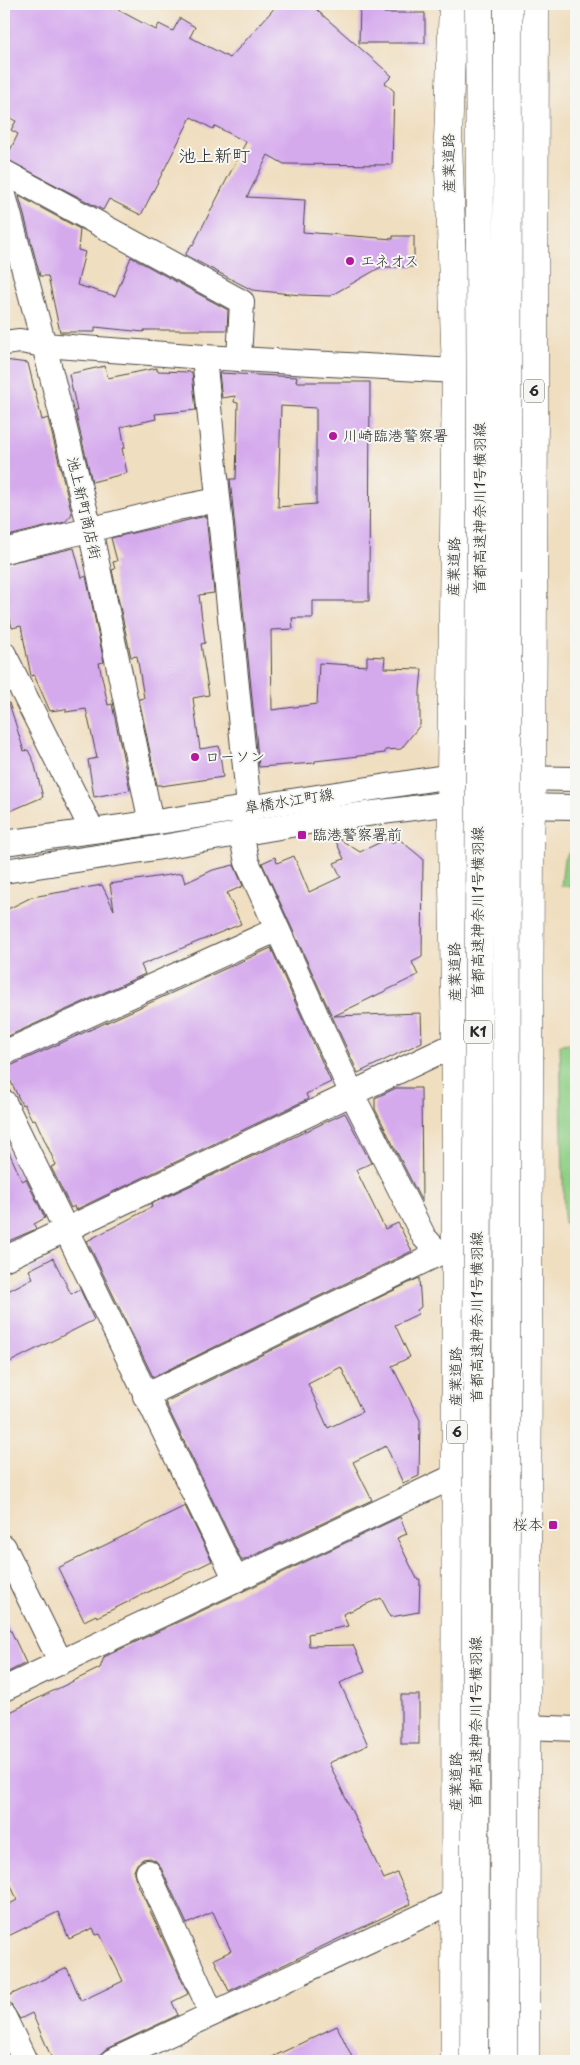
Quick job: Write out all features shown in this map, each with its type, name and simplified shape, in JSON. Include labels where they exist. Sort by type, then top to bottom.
[{"type":"main road","name":"産業道路","points":[[452,4],[448,139],[456,371],[451,776],[456,1044],[449,1255],[457,1476],[455,2061]]},
{"type":"main road","name":"首都高速神奈川1号横羽線","points":[[474,2061],[481,481],[479,4]]},
{"type":"main road","name":"首都高速神奈川1号横羽線","points":[[503,2061],[506,1496],[508,4]]},
{"type":"main road","name":"6","points":[[525,2061],[535,4]]},
{"type":"street","points":[[4,172],[242,302],[239,359]]},
{"type":"street","name":"池上新町商店街","points":[[4,195],[90,529],[151,823]]},
{"type":"street","points":[[4,343],[20,341],[44,345],[204,357],[456,371]]},
{"type":"street","points":[[204,357],[249,806],[241,833],[244,856],[352,1094],[424,1237],[435,1250],[449,1255]]},
{"type":"street","points":[[4,551],[177,508],[218,500]]},
{"type":"street","points":[[4,654],[92,830]]},
{"type":"street","name":"皐橋水江町線","points":[[4,843],[151,823],[249,806],[451,776],[576,779]]},
{"type":"street","name":"皐橋水江町線","points":[[4,871],[320,820],[452,803],[530,806]]},
{"type":"street","points":[[530,806],[576,806]]},
{"type":"street","points":[[4,1053],[276,930]]},
{"type":"street","points":[[4,1259],[456,1044]]},
{"type":"street","points":[[4,1102],[236,1580]]},
{"type":"street","points":[[146,1396],[449,1255]]},
{"type":"street","points":[[4,1689],[457,1476],[527,1452]]},
{"type":"street","points":[[4,1547],[60,1662]]},
{"type":"street","points":[[526,1727],[576,1729]]},
{"type":"street","points":[[148,1872],[212,2014]]},
{"type":"street","points":[[112,2061],[456,1900]]},
{"type":"street","points":[[4,2017],[25,2061]]},
{"type":"green space","points":[[576,843],[576,887],[561,886],[564,859]]},
{"type":"green space","points":[[576,1030],[576,1222],[564,1223],[560,1044],[570,1043]]},
{"type":"building","points":[[4,4],[107,4],[156,30],[159,24],[173,31],[180,18],[195,27],[190,37],[230,58],[278,4],[310,4],[392,76],[385,83],[394,91],[392,165],[284,164],[268,155],[247,197],[305,200],[303,232],[393,239],[393,236],[414,236],[414,267],[381,267],[330,296],[301,295],[252,290],[185,255],[193,245],[246,142],[215,126],[213,129],[191,117],[141,215],[109,199],[103,210],[6,159],[18,134],[11,130],[16,121],[4,115]]},
{"type":"building","points":[[360,4],[384,4],[384,13],[425,13],[425,43],[359,43]]},
{"type":"building","points":[[19,196],[80,229],[78,250],[85,252],[77,285],[115,296],[131,257],[228,310],[227,330],[144,330],[144,332],[95,327],[95,332],[60,332],[48,276],[40,276]]},
{"type":"building","points":[[4,360],[28,363],[42,420],[48,418],[72,514],[65,522],[4,537]]},
{"type":"building","points":[[105,366],[108,378],[157,368],[157,371],[192,372],[196,410],[155,414],[156,419],[121,427],[125,448],[122,448],[127,473],[92,482],[75,411],[77,411],[69,374]]},
{"type":"building","points":[[219,373],[297,377],[296,382],[370,382],[369,601],[313,601],[313,618],[292,618],[293,629],[271,630],[272,710],[317,704],[319,663],[367,666],[367,656],[385,657],[384,668],[422,669],[420,725],[401,749],[385,750],[385,753],[315,761],[315,763],[259,767],[230,479],[236,479],[238,403],[234,402],[235,396],[222,398]],"holes":[[[281,406],[316,408],[316,504],[278,507]]]},
{"type":"building","points":[[206,516],[214,593],[199,595],[205,643],[201,644],[209,695],[193,698],[200,749],[219,746],[223,777],[161,786],[157,785],[139,699],[144,698],[137,656],[131,657],[112,570],[115,569],[113,562],[117,561],[111,538]]},
{"type":"building","points":[[74,548],[82,578],[86,576],[104,662],[99,663],[108,705],[112,704],[130,790],[94,797],[88,760],[97,758],[86,709],[66,712],[66,709],[50,711],[34,675],[31,676],[21,626],[12,628],[4,592],[4,564]]},
{"type":"building","points":[[9,703],[24,751],[28,750],[34,762],[43,797],[8,812],[4,802],[4,704]]},
{"type":"building","points":[[333,835],[360,852],[389,838],[391,843],[399,839],[423,859],[422,957],[412,962],[418,975],[334,1016],[421,1013],[422,1042],[358,1073],[262,863],[275,857],[277,863],[294,856],[309,892],[341,877],[334,863],[344,859]]},
{"type":"building","points":[[234,865],[243,886],[227,893],[241,924],[141,965],[145,974],[4,1038],[4,911],[32,897],[102,885],[114,910],[110,884],[182,873],[185,883],[213,870]]},
{"type":"building","points":[[271,948],[331,1082],[306,1094],[308,1099],[75,1210],[74,1206],[71,1208],[51,1167],[56,1165],[35,1119],[32,1120],[24,1104],[22,1105],[4,1067],[10,1066]]},
{"type":"building","points":[[396,1088],[421,1088],[422,1202],[375,1109],[375,1098]]},
{"type":"building","points":[[345,1113],[371,1163],[356,1170],[385,1229],[398,1223],[412,1251],[153,1377],[87,1241],[152,1207],[151,1204]]},
{"type":"building","points":[[4,1141],[22,1181],[26,1179],[45,1218],[34,1224],[36,1229],[4,1243]]},
{"type":"building","points":[[53,1258],[71,1294],[80,1289],[94,1320],[4,1365],[4,1293],[33,1278],[29,1270]]},
{"type":"building","points":[[419,1278],[421,1307],[417,1310],[418,1314],[395,1325],[410,1357],[392,1366],[420,1420],[419,1476],[403,1483],[386,1446],[353,1462],[372,1500],[242,1561],[165,1402]],"holes":[[[341,1367],[362,1412],[328,1428],[308,1384]]]},
{"type":"building","points":[[185,1506],[212,1561],[97,1617],[96,1615],[84,1621],[58,1568]]},
{"type":"building","points":[[400,1517],[407,1534],[397,1538],[417,1579],[420,1579],[419,1612],[391,1617],[381,1598],[343,1614],[348,1626],[308,1634],[309,1646],[353,1645],[365,1671],[340,1683],[368,1745],[329,1763],[384,1879],[397,1873],[411,1904],[229,1991],[214,1959],[231,1951],[213,1912],[187,1924],[160,1866],[150,1858],[143,1859],[137,1864],[134,1871],[135,1878],[188,1994],[172,2002],[178,2015],[106,2049],[97,2057],[88,2061],[53,2061],[32,2013],[20,2019],[6,1997],[67,1968],[81,2001],[123,1981],[100,1934],[96,1935],[93,1928],[69,1939],[58,1912],[4,1938],[4,1907],[17,1900],[4,1868],[4,1715],[100,1668],[104,1657]]},
{"type":"building","points":[[4,1616],[26,1663],[4,1674]]},
{"type":"building","points":[[401,1695],[419,1695],[419,1744],[401,1744]]},
{"type":"building","points":[[337,2026],[354,2061],[264,2061]]},
{"type":"place","name":"エネオス","points":[[350,261]]},
{"type":"place","name":"川崎臨港警察署","points":[[333,436]]},
{"type":"place","name":"ローソン","points":[[195,757]]},
{"type":"place","name":"臨港警察署前","points":[[302,835]]},
{"type":"place","name":"桜本","points":[[553,1525]]},
{"type":"district","name":"池上新町","points":[[214,156]]}]
